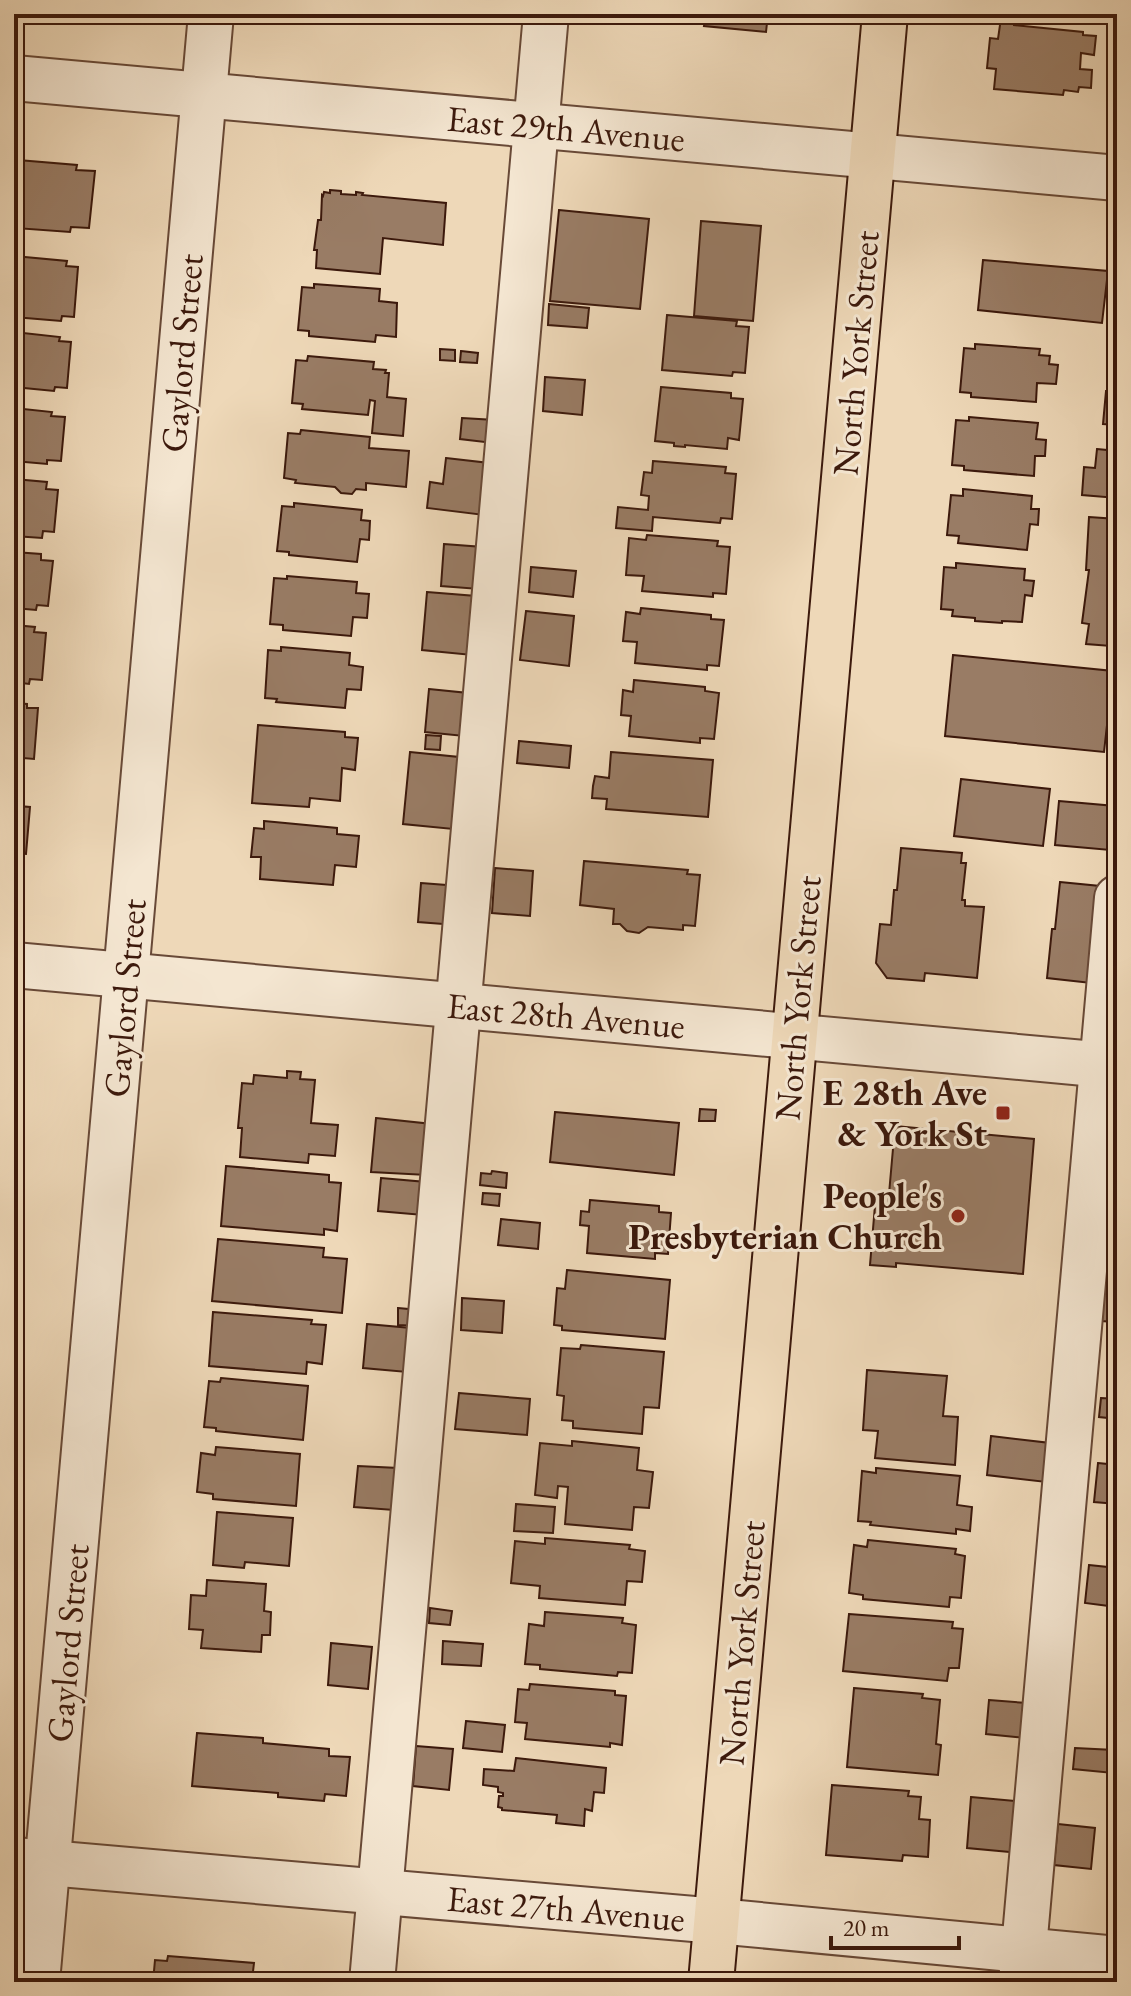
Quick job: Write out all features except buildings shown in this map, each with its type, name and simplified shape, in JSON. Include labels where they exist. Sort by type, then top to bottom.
[{"type":"main road","name":"North York Street","points":[[711,1982],[885,14]]},
{"type":"street","name":"Gaylord Street","points":[[37,1982],[31,1861],[126,975],[211,14]]},
{"type":"street","points":[[372,1982],[546,14]]},
{"type":"street","name":"East 29th Avenue","points":[[14,78],[1117,178]]},
{"type":"street","points":[[1022,1966],[1110,1066],[1117,898]]},
{"type":"street","name":"East 28th Avenue","points":[[14,965],[1110,1066]]},
{"type":"street","name":"East 27th Avenue","points":[[31,1861],[717,1921],[1022,1966],[1117,1959]]},
{"type":"place","name":"E 28th Ave & York St","points":[[1003,1113]]},
{"type":"place","name":"People's Presbyterian Church","points":[[958,1216]]}]
